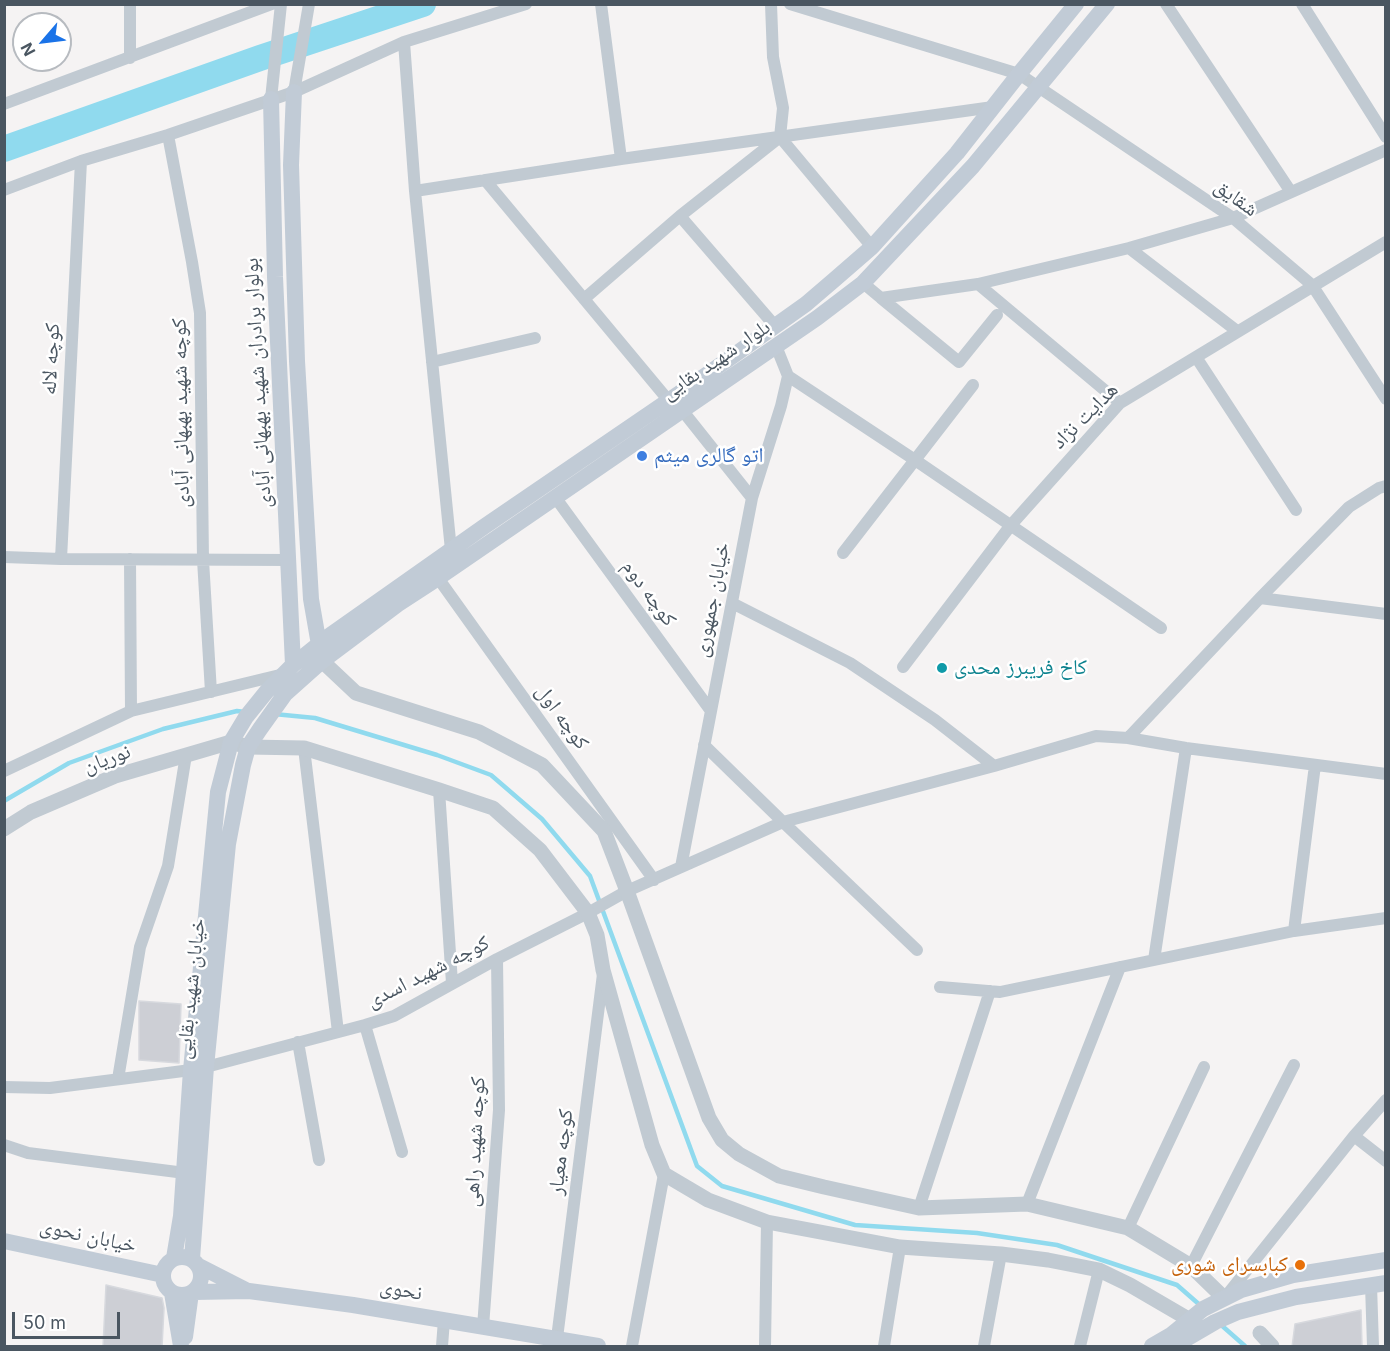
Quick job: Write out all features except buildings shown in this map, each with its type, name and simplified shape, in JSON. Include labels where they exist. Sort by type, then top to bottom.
[{"type":"main road","name":"بلوار شهید بقایی","points":[[290,676],[320,653],[438,578],[555,497],[806,304],[872,247],[957,153],[1076,4]]},
{"type":"main road","name":"بلوار شهید بقایی","points":[[267,690],[290,676],[451,550],[675,406],[776,346],[863,283],[974,166],[1107,4]]},
{"type":"main road","name":"بولوار برادران شهید بهبهانی آبادی","points":[[294,92],[291,165],[297,361],[311,599],[320,653]]},
{"type":"main road","name":"بولوار برادران شهید بهبهانی آبادی","points":[[271,99],[275,277],[289,560],[290,676]]},
{"type":"main road","name":"خیابان شهید بقایی","points":[[174,1258],[237,790],[248,747],[285,694],[290,676]]},
{"type":"main road","name":"خیابان شهید بقایی","points":[[195,1263],[199,1068],[218,792],[231,742],[246,717],[267,690]]},
{"type":"main road","name":"خیابان نحوی","points":[[4,1241],[163,1275]]},
{"type":"main road","points":[[195,1263],[201,1273],[199,1286],[193,1292],[180,1295],[172,1293],[167,1288],[163,1275],[169,1262],[180,1257],[195,1263],[249,1292]]},
{"type":"main road","points":[[1152,1347],[1203,1309],[1241,1290],[1293,1275],[1386,1260]]},
{"type":"main road","points":[[1174,1347],[1215,1322],[1238,1312],[1296,1297],[1378,1284]]},
{"type":"main road","name":"نحوی","points":[[193,1292],[249,1292],[353,1305],[483,1327],[557,1343],[598,1347]]},
{"type":"main road","points":[[182,1347],[193,1292]]},
{"type":"main road","points":[[172,1293],[182,1347]]},
{"type":"street","points":[[130,4],[130,58]]},
{"type":"street","points":[[4,104],[272,4]]},
{"type":"street","points":[[271,99],[281,4]]},
{"type":"street","points":[[294,92],[309,4]]},
{"type":"street","points":[[4,190],[81,161],[168,135],[294,92],[404,42],[526,4]]},
{"type":"street","points":[[601,4],[621,159]]},
{"type":"street","points":[[584,299],[680,216],[780,137],[783,108],[773,57],[771,4]]},
{"type":"street","name":"شقایق","points":[[790,4],[1019,74],[1233,218],[1312,285],[1386,399]]},
{"type":"street","points":[[1166,4],[1291,192]]},
{"type":"street","points":[[1302,4],[1386,137]]},
{"type":"street","points":[[404,42],[415,191],[451,550]]},
{"type":"street","points":[[415,191],[621,159],[993,107]]},
{"type":"street","name":"کوچه شهید بهبهانی آبادی","points":[[168,135],[200,313],[203,560],[211,692]]},
{"type":"street","points":[[780,137],[872,247]]},
{"type":"street","points":[[881,298],[978,284],[1129,248],[1233,218],[1386,150]]},
{"type":"street","name":"کوچه لاله","points":[[61,559],[81,161]]},
{"type":"street","points":[[485,180],[752,498]]},
{"type":"street","points":[[680,216],[775,326]]},
{"type":"street","name":"هدایت نژاد","points":[[903,667],[1011,525],[1120,403],[1386,242]]},
{"type":"street","points":[[1129,248],[1237,332]]},
{"type":"street","points":[[863,283],[959,362],[997,315]]},
{"type":"street","points":[[978,284],[1120,403]]},
{"type":"street","points":[[432,362],[535,338]]},
{"type":"street","points":[[776,346],[788,376],[1161,628]]},
{"type":"street","points":[[1196,357],[1296,510]]},
{"type":"street","name":"خیابان جمهوری","points":[[681,867],[752,498],[788,376]]},
{"type":"street","points":[[843,553],[973,385]]},
{"type":"street","points":[[1128,738],[1349,507],[1378,488],[1386,486]]},
{"type":"street","name":"کوچه دوم","points":[[555,497],[711,711]]},
{"type":"street","points":[[4,557],[289,560]]},
{"type":"street","points":[[130,559],[131,711]]},
{"type":"street","name":"کوچه اول","points":[[438,578],[654,879]]},
{"type":"street","points":[[1260,598],[1386,614]]},
{"type":"street","points":[[732,603],[849,663],[935,720],[994,766]]},
{"type":"street","points":[[320,653],[356,693],[479,732],[542,765],[604,831],[709,1118],[722,1140],[739,1154],[779,1176],[919,1208],[1028,1204],[1128,1228],[1191,1266],[1224,1298],[1354,1136],[1386,1100]]},
{"type":"street","points":[[4,771],[131,711],[290,676]]},
{"type":"street","name":"کوچه شهید اسدی","points":[[4,1087],[50,1088],[199,1068],[394,1016],[496,959],[627,891],[783,822],[994,766],[1096,736],[1128,738],[1186,748],[1386,774]]},
{"type":"street","points":[[231,742],[248,747],[304,748],[493,808],[540,850],[590,912],[597,935],[603,970],[652,1145],[664,1174],[632,1347]]},
{"type":"street","name":"نوریان","points":[[4,829],[31,812],[115,776],[231,742]]},
{"type":"street","points":[[704,745],[917,950]]},
{"type":"street","points":[[304,748],[338,1032]]},
{"type":"street","points":[[1154,960],[1186,748]]},
{"type":"street","points":[[118,1079],[140,947],[168,866],[186,755]]},
{"type":"street","points":[[1294,931],[1315,765]]},
{"type":"street","points":[[439,790],[452,983]]},
{"type":"street","points":[[940,987],[1000,992],[1294,931],[1386,918]]},
{"type":"street","name":"کوچه شهید راهی","points":[[483,1327],[499,1110],[496,959]]},
{"type":"street","points":[[1028,1204],[1120,967]]},
{"type":"street","name":"کوچه معیار","points":[[557,1343],[603,970]]},
{"type":"street","points":[[919,1208],[990,992]]},
{"type":"street","points":[[365,1025],[402,1152]]},
{"type":"street","points":[[298,1042],[319,1160]]},
{"type":"street","points":[[1191,1266],[1294,1065]]},
{"type":"street","points":[[1128,1228],[1204,1067]]},
{"type":"street","points":[[1354,1136],[1386,1161]]},
{"type":"street","points":[[4,1145],[28,1153],[184,1173]]},
{"type":"street","points":[[664,1174],[708,1200],[767,1222],[900,1247],[1001,1254],[1099,1270],[1190,1320]]},
{"type":"street","points":[[765,1347],[767,1222]]},
{"type":"street","points":[[884,1347],[900,1247]]},
{"type":"street","points":[[984,1347],[1001,1254]]},
{"type":"street","points":[[1080,1347],[1099,1270]]},
{"type":"street","points":[[1373,1347],[1378,1284]]},
{"type":"street","points":[[442,1347],[444,1320]]},
{"type":"street","points":[[1260,1333],[1272,1347]]},
{"type":"waterway","points":[[4,149],[260,58],[423,4]]},
{"type":"waterway","points":[[4,801],[69,763],[163,729],[237,711],[245,712]]},
{"type":"waterway","points":[[274,714],[315,718],[437,755],[491,775],[542,819],[590,876],[697,1166],[722,1186],[855,1225],[977,1233],[1057,1245],[1177,1285],[1201,1306]]},
{"type":"waterway","points":[[1220,1324],[1245,1346]]},
{"type":"place","name":"اتو گالری میثم","points":[[642,456]]},
{"type":"place","name":"کاخ فریبرز محدی","points":[[942,668]]},
{"type":"place","name":"کبابسرای شوری","points":[[1300,1265]]}]
